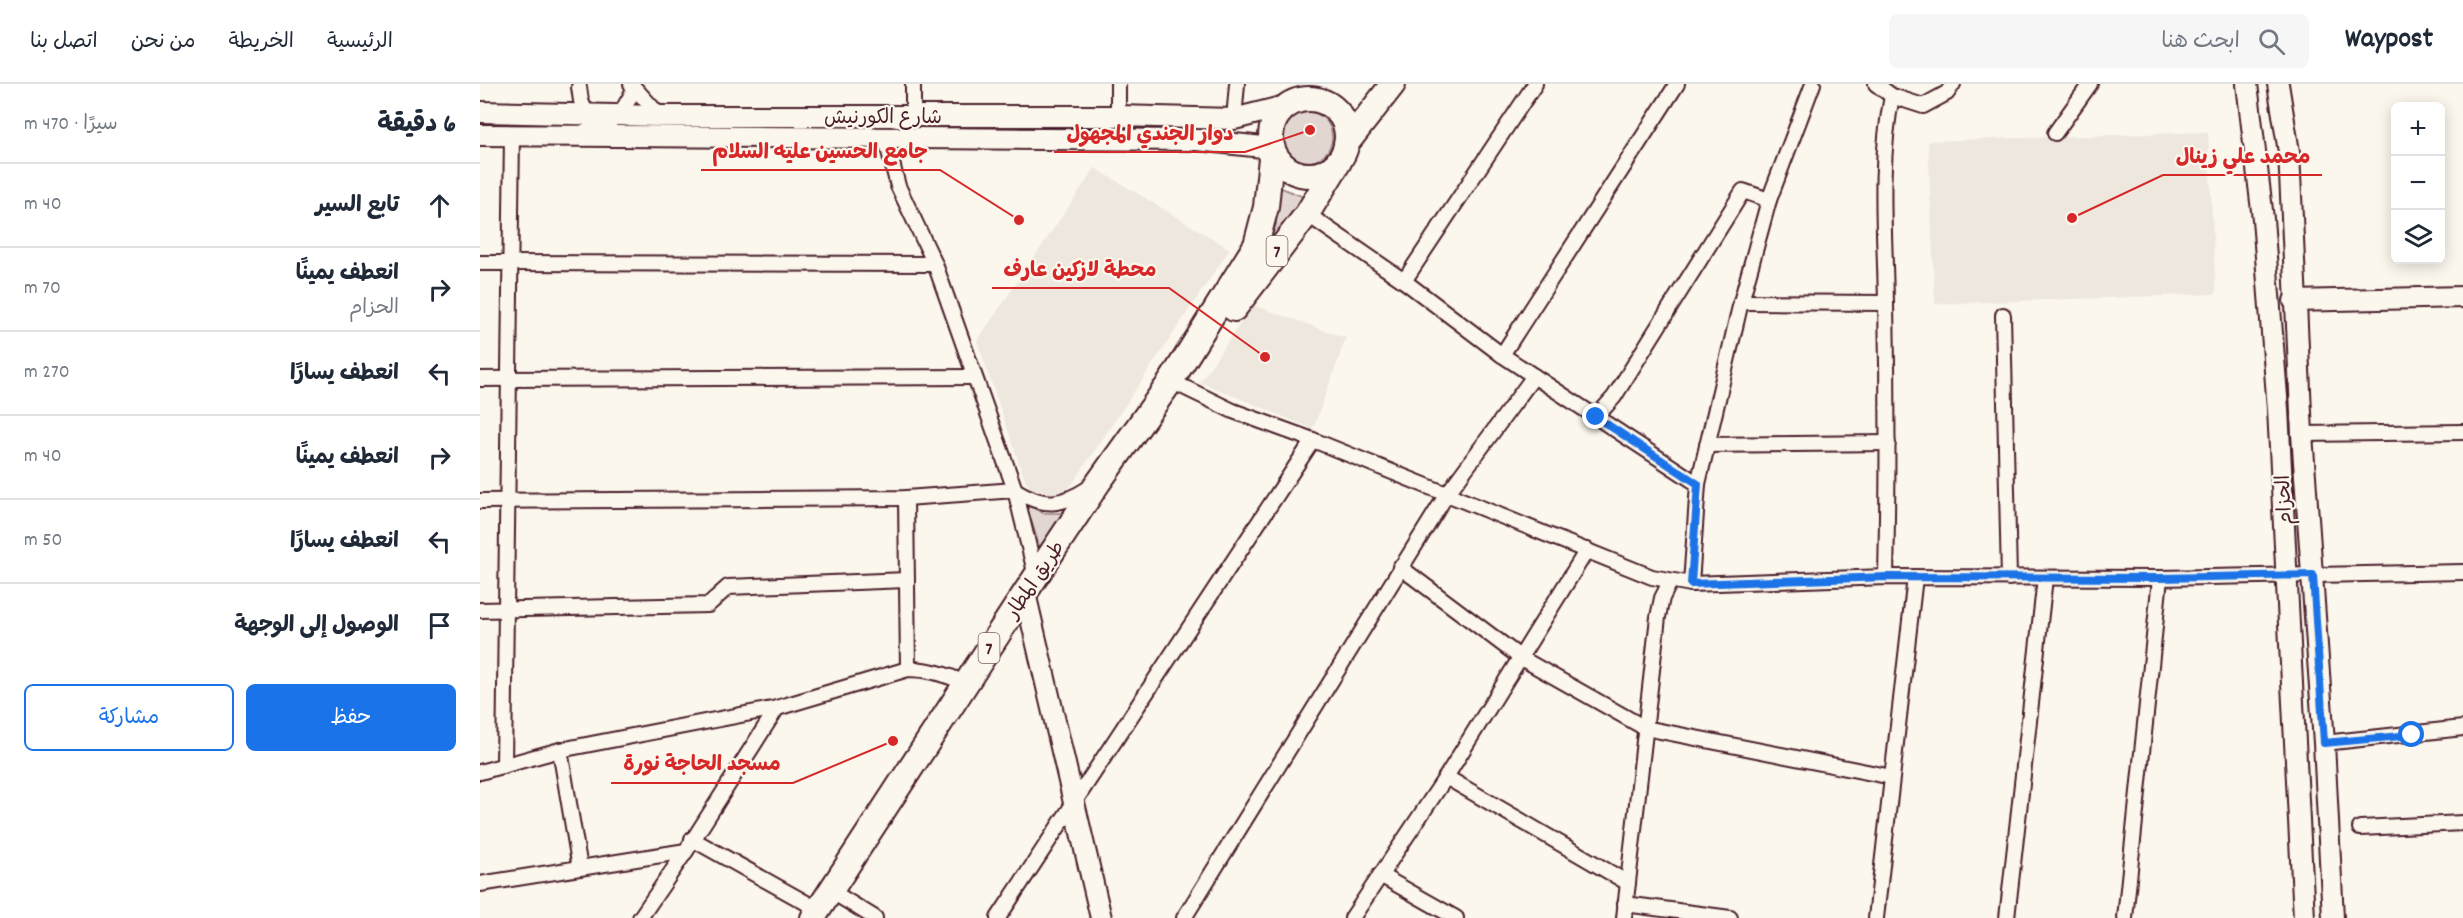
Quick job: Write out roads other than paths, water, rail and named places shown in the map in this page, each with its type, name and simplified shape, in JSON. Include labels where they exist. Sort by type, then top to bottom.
[{"type":"highway","points":[[1288,105],[1313,99],[1329,105],[1344,122],[1345,150],[1327,171],[1316,175],[1305,175],[1284,166],[1272,148],[1270,137],[1277,115],[1288,105],[1328,84]]},
{"type":"highway","name":"طريق المطار","points":[[1201,335],[1213,333],[1221,327],[1307,214],[1345,150],[1393,84]]},
{"type":"highway","name":"طريق المطار","points":[[821,906],[1098,483],[1201,335],[1260,234],[1266,207],[1272,148]]},
{"type":"street","points":[[913,84],[913,116]]},
{"type":"street","points":[[1118,84],[1118,116]]},
{"type":"street","points":[[1234,120],[1237,84]]},
{"type":"street","points":[[1404,281],[1535,84]]},
{"type":"street","points":[[1502,356],[1677,84]]},
{"type":"street","points":[[1691,584],[1698,484],[1741,302],[1769,200],[1813,84]]},
{"type":"street","points":[[1876,84],[1892,96],[1923,106],[1947,93],[1953,84]]},
{"type":"street","points":[[2055,133],[2090,84]]},
{"type":"street","name":"الحزام","points":[[2247,84],[2264,231],[2278,409],[2304,918]]},
{"type":"street","name":"الحزام","points":[[2278,84],[2289,152],[2294,300],[2324,743],[2333,918]]},
{"type":"street","points":[[580,86],[576,113],[600,128],[622,135]]},
{"type":"street","points":[[572,135],[600,128],[621,114],[632,87],[660,116]]},
{"type":"street","points":[[1886,577],[1888,443],[1882,179],[1885,127],[1892,96]]},
{"type":"street","name":"شارع الكورنيش","points":[[480,112],[660,116],[1118,116],[1234,120],[1288,105]]},
{"type":"street","name":"شارع الكورنيش","points":[[480,135],[885,136],[1197,140],[1272,148]]},
{"type":"street","points":[[504,766],[512,135]]},
{"type":"street","points":[[885,136],[898,186],[935,264],[1015,490],[1074,803],[1101,918]]},
{"type":"street","points":[[1596,417],[1614,397],[1743,191],[1769,200]]},
{"type":"street","points":[[1307,214],[1404,281],[1502,356],[1698,484]]},
{"type":"street","points":[[480,263],[935,264]]},
{"type":"street","points":[[2294,300],[2463,297]]},
{"type":"street","points":[[1741,302],[1886,303]]},
{"type":"street","points":[[2003,315],[2009,578]]},
{"type":"street","points":[[1184,918],[1447,494],[1534,376]]},
{"type":"street","points":[[480,379],[974,377]]},
{"type":"street","points":[[1171,381],[1233,411],[1313,440],[1652,577],[1670,582],[1691,584],[1886,577],[2160,578],[2463,572]]},
{"type":"street","points":[[2302,434],[2463,432]]},
{"type":"street","points":[[998,918],[1313,440]]},
{"type":"street","points":[[1707,445],[1888,443]]},
{"type":"street","points":[[480,501],[906,498],[1015,490],[1041,502],[1061,502],[1071,500],[1098,483]]},
{"type":"street","points":[[906,498],[908,669]]},
{"type":"street","points":[[1352,918],[1446,777],[1587,550]]},
{"type":"street","points":[[1400,567],[1521,658],[1645,728],[1892,777]]},
{"type":"street","points":[[1876,918],[1916,577]]},
{"type":"street","points":[[2007,918],[2045,578]]},
{"type":"street","points":[[2125,918],[2160,578]]},
{"type":"street","points":[[480,610],[708,604],[728,587],[907,580]]},
{"type":"street","points":[[1670,582],[1662,598],[1624,911],[1730,918]]},
{"type":"street","points":[[480,772],[560,750],[777,708],[908,669],[927,669],[949,675],[966,684]]},
{"type":"street","points":[[640,918],[777,708]]},
{"type":"street","points":[[2324,743],[2463,728]]},
{"type":"street","points":[[560,750],[580,868]]},
{"type":"street","points":[[1446,777],[1628,883]]},
{"type":"street","points":[[2360,828],[2463,823]]},
{"type":"street","points":[[480,884],[580,868],[689,845],[821,906],[875,918]]},
{"type":"street","points":[[1380,875],[1456,918]]},
{"type":"place","name":"دوار الجندي المجهول","points":[[1310,130]]},
{"type":"place","name":"محمد علي زينال","points":[[2072,218]]},
{"type":"place","name":"جامع الحسين عليه السلام","points":[[1019,220]]},
{"type":"place","name":"محطة لازكين عارف","points":[[1265,357]]},
{"type":"place","name":"مسجد الحاجة نورة","points":[[893,741]]}]
